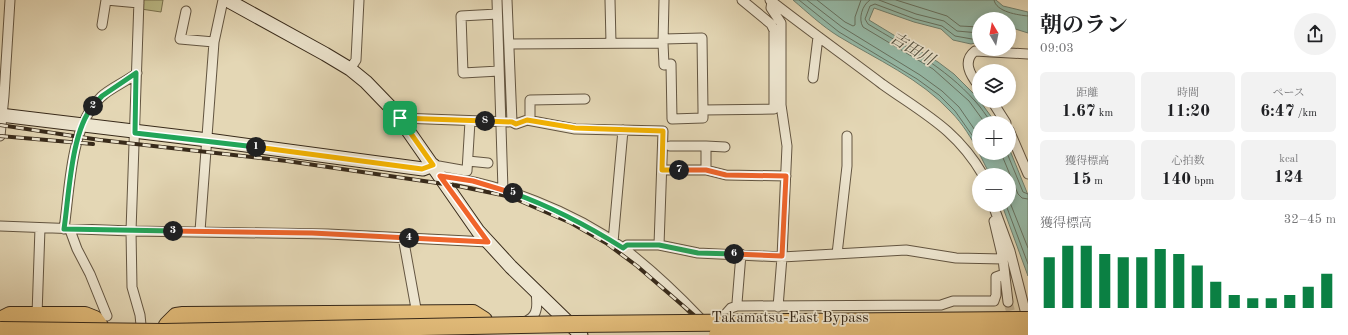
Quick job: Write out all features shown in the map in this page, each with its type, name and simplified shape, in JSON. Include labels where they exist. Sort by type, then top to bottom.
[{"type":"highway","name":"Takamatsu-East Bypass","points":[[0,322],[103,321],[142,330],[166,325],[700,318],[941,310],[1028,318]]},
{"type":"highway","points":[[166,325],[176,316],[182,315],[473,314],[484,320]]},
{"type":"highway","points":[[0,322],[10,315],[85,315],[103,321]]},
{"type":"highway","points":[[0,330],[163,332],[567,324],[1028,318]]},
{"type":"highway","points":[[717,335],[1028,332]]},
{"type":"street","points":[[0,136],[10,0]]},
{"type":"street","points":[[102,25],[106,0],[139,1],[131,231],[132,287],[142,330]]},
{"type":"street","points":[[200,232],[208,140],[214,42],[223,0]]},
{"type":"street","points":[[227,0],[350,69],[382,97],[400,118],[488,242],[580,335]]},
{"type":"street","points":[[350,69],[356,60],[359,0]]},
{"type":"street","points":[[497,0],[503,190]]},
{"type":"street","points":[[508,0],[512,122]]},
{"type":"street","points":[[610,0],[611,43]]},
{"type":"street","points":[[509,44],[611,43],[664,41],[702,38],[703,118],[672,119],[671,64],[664,65],[664,41],[664,0]]},
{"type":"street","points":[[703,110],[774,109],[774,30],[771,24],[742,0]]},
{"type":"street","points":[[771,1],[818,37],[949,131],[973,158],[979,168]]},
{"type":"street","points":[[771,1],[771,8],[781,23],[781,105],[787,146],[778,307]]},
{"type":"street","points":[[186,11],[180,39],[214,42]]},
{"type":"street","points":[[497,14],[461,16],[462,51],[463,72],[499,71]]},
{"type":"street","points":[[813,78],[818,37]]},
{"type":"street","points":[[972,75],[967,62],[969,55],[975,51],[1028,54]]},
{"type":"street","points":[[103,321],[92,278],[67,229],[76,150],[82,126],[90,109],[102,96],[136,73]]},
{"type":"street","points":[[527,120],[530,119],[530,100],[585,100]]},
{"type":"street","points":[[1,115],[135,133],[208,140],[422,169],[468,171],[470,121]]},
{"type":"street","points":[[400,118],[512,122],[516,124],[527,120],[575,128],[663,131],[659,245]]},
{"type":"street","points":[[614,242],[623,130]]},
{"type":"street","points":[[837,254],[847,166],[847,136]]},
{"type":"street","points":[[670,146],[725,147]]},
{"type":"street","points":[[706,146],[706,170]]},
{"type":"street","points":[[1016,146],[1028,174]]},
{"type":"street","points":[[468,161],[488,163]]},
{"type":"street","points":[[436,170],[503,190],[543,204],[614,242],[663,281],[700,318]]},
{"type":"street","points":[[662,170],[706,170],[726,175],[786,176]]},
{"type":"street","points":[[994,212],[993,217],[1002,259],[1008,302]]},
{"type":"street","points":[[995,212],[1010,251],[1028,318]]},
{"type":"street","points":[[0,226],[131,231],[323,233],[488,242]]},
{"type":"street","points":[[37,315],[40,228]]},
{"type":"street","points":[[403,237],[417,314]]},
{"type":"street","points":[[623,248],[627,245],[659,245],[698,253],[782,256],[906,250],[956,258],[1002,259]]},
{"type":"street","points":[[737,302],[741,254]]},
{"type":"street","points":[[723,317],[729,310],[737,306],[941,310],[954,301],[994,301],[996,295],[996,277],[1004,274]]},
{"type":"street","points":[[528,320],[532,318],[537,309],[536,292]]},
{"type":"green space","points":[[142,0],[163,0],[161,12],[141,9]]},
{"type":"water","name":"吉田川","points":[[793,0],[996,0],[1003,6],[1028,12],[1028,33],[1016,29],[1016,12],[972,12],[971,44],[953,40],[941,29],[914,22],[874,8],[869,20],[938,62],[954,74],[972,92],[972,108],[985,108],[991,116],[972,116],[972,141],[955,117],[926,89],[898,70],[832,32]]},
{"type":"water","points":[[982,160],[1014,160],[1028,195],[1028,276],[1005,212],[1016,212],[1016,168],[986,168]]},
{"type":"tunnel","points":[[1008,302],[1014,324]]},
{"type":"railway","points":[[0,125],[100,140],[287,161],[458,186],[511,197],[571,223],[606,243],[637,266],[717,335]]},
{"type":"railway","points":[[0,136],[93,144]]},
{"type":"route","points":[[136,73],[137,111],[135,133],[208,140],[422,169],[433,165],[400,118],[512,122],[516,124],[527,120],[575,128],[663,131],[662,170],[706,170],[726,175],[786,176],[782,256],[698,253],[659,245],[627,245],[623,248],[588,227],[543,204],[473,181],[440,176],[478,231],[488,242],[328,234],[64,229],[76,150],[82,126],[90,109],[102,96],[131,78],[136,73]]}]
